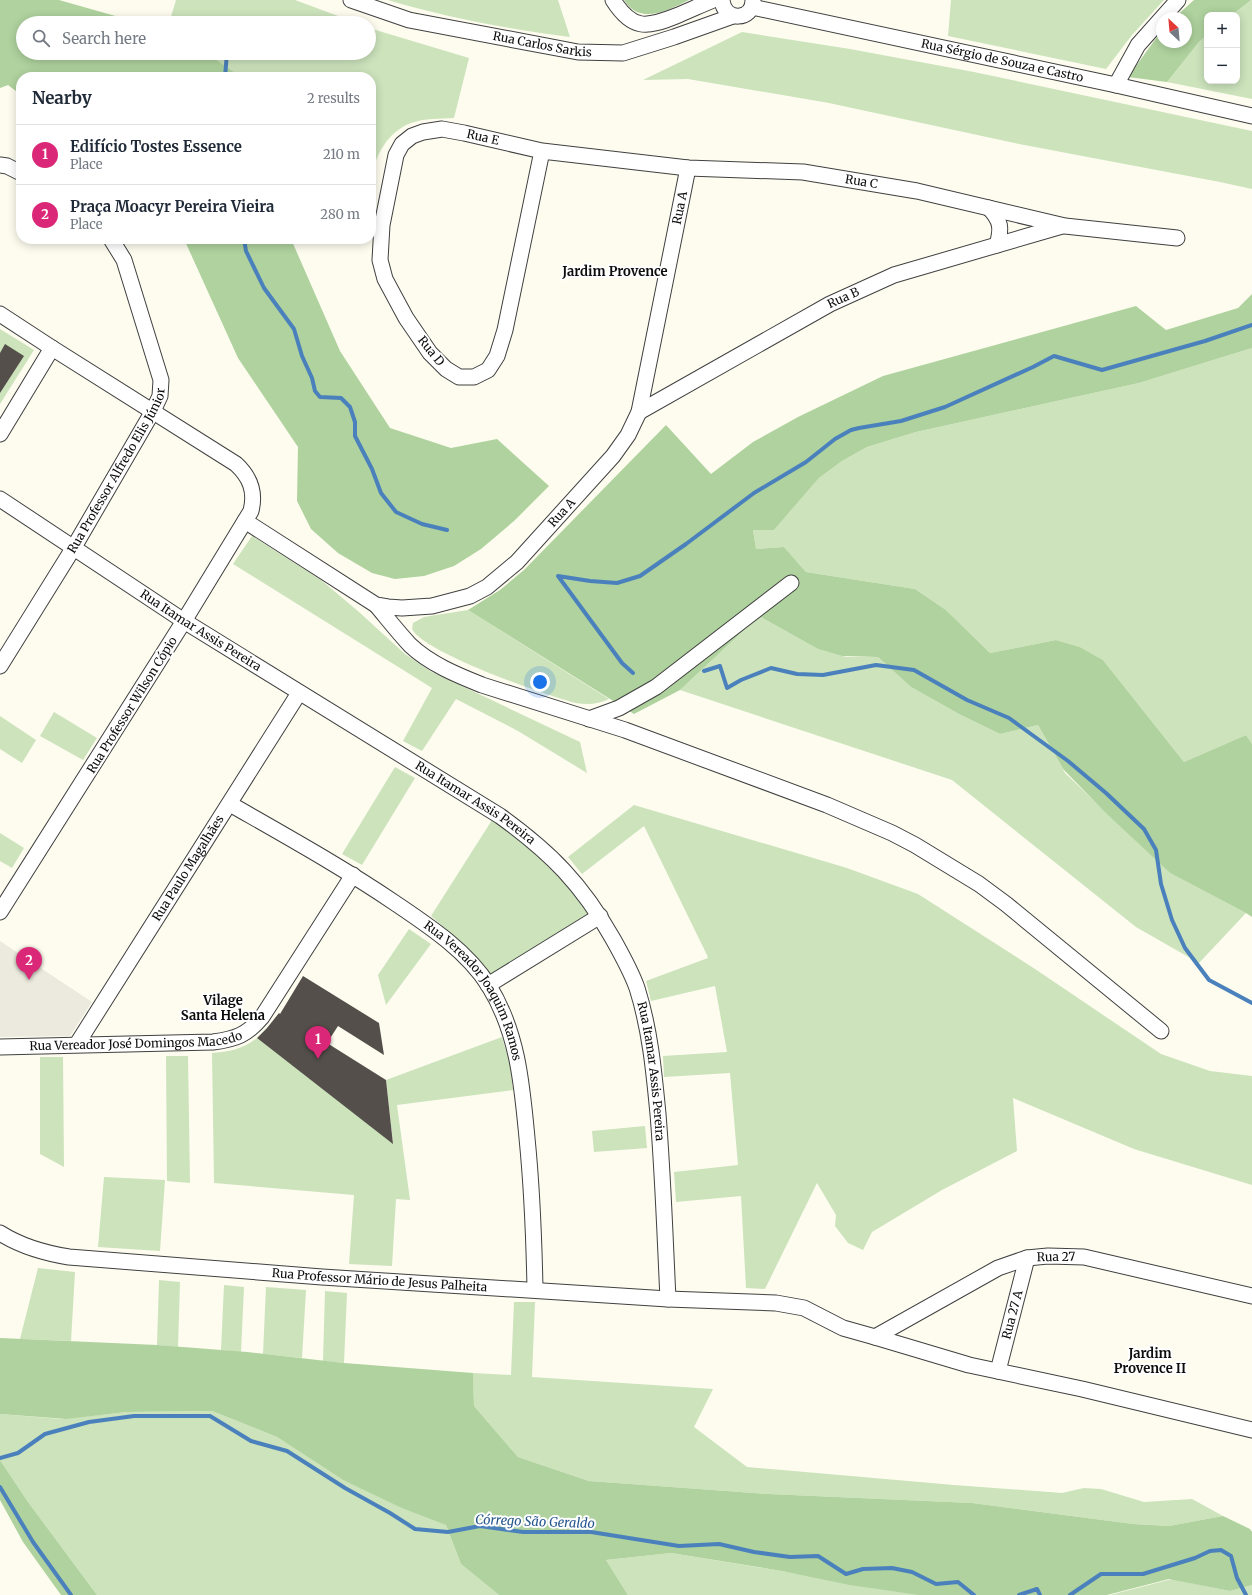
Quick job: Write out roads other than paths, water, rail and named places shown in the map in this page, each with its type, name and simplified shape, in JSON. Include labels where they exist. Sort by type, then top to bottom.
[{"type":"street","name":"Rua Carlos Sarkis","points":[[351,0],[409,20],[578,52],[623,53],[733,16],[746,14],[753,3]]},
{"type":"street","points":[[613,0],[618,9],[628,19],[641,25],[656,24],[713,0]]},
{"type":"street","points":[[722,0],[725,10],[733,16]]},
{"type":"street","points":[[1116,84],[1138,45],[1178,0]]},
{"type":"street","name":"Rua Sérgio de Souza e Castro","points":[[753,3],[1252,116]]},
{"type":"street","name":"Rua E","points":[[424,132],[442,130],[464,133],[542,151]]},
{"type":"street","name":"Rua D","points":[[424,132],[412,136],[402,144],[396,155],[382,225],[380,260],[385,279],[410,324],[430,353],[446,369],[459,377],[474,377],[488,370],[497,356],[505,330],[542,151]]},
{"type":"street","name":"Rua C","points":[[542,151],[688,168],[803,172],[917,191],[1065,226],[1177,238]]},
{"type":"street","points":[[0,165],[7,166],[16,170]]},
{"type":"street","name":"Rua A","points":[[245,522],[376,605],[402,608],[432,606],[470,596],[487,587],[516,562],[613,456],[628,435],[639,412],[688,168]]},
{"type":"street","points":[[989,208],[997,217],[1001,231],[997,245]]},
{"type":"street","name":"Rua B","points":[[639,412],[830,304],[894,275],[1065,226]]},
{"type":"street","name":"Rua Professor Alfredo Elis Júnior","points":[[0,666],[74,547],[154,411],[160,396],[161,380],[124,260],[114,244]]},
{"type":"street","points":[[0,314],[154,411]]},
{"type":"street","points":[[0,434],[52,348]]},
{"type":"street","name":"Rua Professor Wilson Cópio","points":[[0,912],[184,622],[251,511],[253,493],[251,484],[236,464],[154,411]]},
{"type":"street","name":"Rua Itamar Assis Pereira","points":[[0,499],[74,547],[184,622],[474,799],[526,835],[547,852],[584,892],[600,916],[626,963],[637,988],[644,1017],[652,1056],[661,1153],[668,1298]]},
{"type":"street","points":[[589,719],[619,708],[656,687],[791,583]]},
{"type":"street","points":[[376,605],[411,646],[422,655],[446,670],[482,685],[624,730],[827,805],[915,844],[979,884],[1006,904],[1161,1031]]},
{"type":"street","name":"Rua Paulo Magalhães","points":[[77,1044],[299,693]]},
{"type":"street","name":"Rua Vereador Joaquim Ramos","points":[[230,804],[353,875],[434,930],[467,960],[488,985],[507,1023],[515,1048],[522,1082],[532,1190],[536,1289]]},
{"type":"street","name":"Rua Vereador José Domingos Macedo","points":[[0,1047],[213,1042],[237,1038],[247,1033],[262,1018],[353,875]]},
{"type":"street","points":[[488,985],[600,916]]},
{"type":"street","name":"Rua Professor Mário de Jesus Palheita","points":[[0,1234],[27,1248],[44,1253],[69,1257],[322,1277],[776,1304],[804,1308],[843,1328],[875,1337]]},
{"type":"street","name":"Rua 27","points":[[875,1337],[983,1276],[1013,1262],[1026,1258],[1059,1255],[1084,1257],[1252,1296]]},
{"type":"street","name":"Rua 27 A","points":[[998,1371],[1026,1258]]},
{"type":"street","points":[[875,1337],[943,1358],[1082,1389],[1252,1430]]},
{"type":"waterway","points":[[225,72],[226,60]]},
{"type":"waterway","points":[[245,244],[246,251],[264,288],[294,329],[302,356],[312,378],[315,391],[320,397],[341,398],[350,407],[355,422],[355,436],[372,469],[381,493],[396,512],[422,524],[447,530]]},
{"type":"waterway","points":[[558,576],[617,583],[640,576],[686,544],[754,493],[806,462],[835,439],[851,430],[901,421],[945,407],[1054,356],[1102,370],[1205,341],[1252,325]]},
{"type":"waterway","points":[[558,576],[622,663],[633,673]]},
{"type":"waterway","points":[[704,671],[720,666],[727,688],[741,680],[771,668],[797,674],[823,675],[876,665],[914,670],[967,700],[1009,718],[1068,761],[1106,793],[1144,829],[1156,850],[1161,884],[1172,920],[1185,948],[1209,980],[1252,1003]]},
{"type":"waterway","name":"Córrego São Geraldo","points":[[0,1458],[18,1453],[45,1434],[89,1422],[134,1416],[210,1416],[251,1441],[287,1451],[345,1488],[415,1529],[448,1532],[480,1526],[523,1532],[591,1532],[679,1546],[719,1544],[754,1552],[790,1557],[818,1556],[846,1574],[863,1569],[892,1568],[912,1572],[936,1584],[958,1582],[974,1595]]},
{"type":"waterway","name":"Córrego São Geraldo","points":[[0,1487],[33,1542],[71,1595]]},
{"type":"waterway","name":"Córrego São Geraldo","points":[[1070,1595],[1101,1574],[1143,1574],[1195,1558],[1210,1551],[1221,1550],[1231,1556],[1237,1578],[1246,1595]]},
{"type":"waterway","name":"Córrego São Geraldo","points":[[1019,1595],[1037,1589],[1040,1595]]},
{"type":"place","name":"Praça Moacyr Pereira Vieira","points":[[29,980]]},
{"type":"place","name":"Edifício Tostes Essence","points":[[318,1059]]},
{"type":"district","name":"Jardim Provence","points":[[615,271]]},
{"type":"district","name":"Vilage Santa Helena","points":[[223,1008]]},
{"type":"district","name":"Jardim Provence II","points":[[1150,1360]]}]
